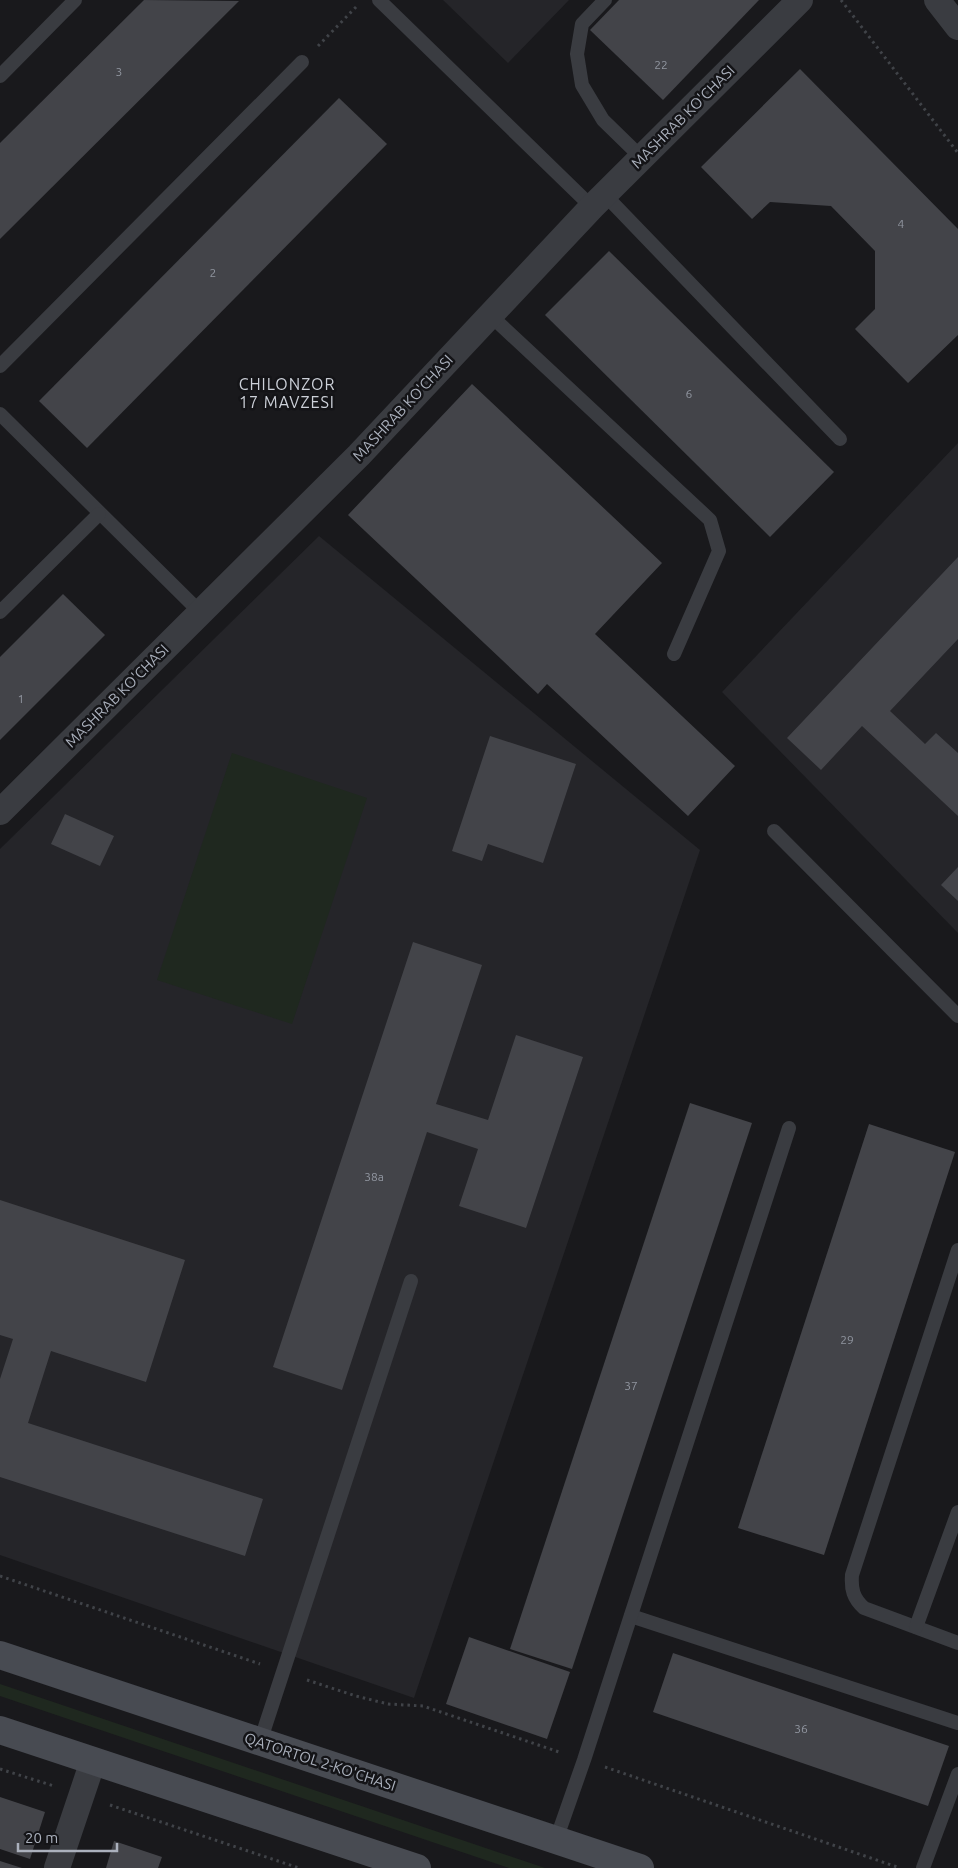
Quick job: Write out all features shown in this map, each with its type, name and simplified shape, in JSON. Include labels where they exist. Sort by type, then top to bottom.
[{"type":"main road","name":"QATORTOL 2-KO'CHASI","points":[[0,1655],[640,1868]]},
{"type":"main road","points":[[0,1730],[418,1868]]},
{"type":"street","name":"MASHRAB KO'CHASI","points":[[0,812],[359,455],[599,201],[800,0]]},
{"type":"street","points":[[937,0],[958,27]]},
{"type":"street","points":[[58,1868],[93,1761]]},
{"type":"lane","points":[[0,76],[75,0]]},
{"type":"lane","points":[[379,0],[599,201],[840,439]]},
{"type":"lane","points":[[605,0],[582,24],[577,54],[582,85],[603,120],[642,158]]},
{"type":"lane","points":[[0,366],[302,62]]},
{"type":"lane","points":[[490,315],[710,520],[719,551],[674,654]]},
{"type":"lane","points":[[0,414],[200,613]]},
{"type":"lane","points":[[0,612],[100,514]]},
{"type":"lane","points":[[774,831],[958,1016]]},
{"type":"lane","points":[[556,1840],[584,1760],[789,1128]]},
{"type":"lane","points":[[958,1250],[852,1575],[853,1593],[857,1601],[864,1608],[958,1644]]},
{"type":"lane","points":[[260,1742],[411,1281]]},
{"type":"lane","points":[[916,1627],[958,1512]]},
{"type":"lane","points":[[631,1616],[958,1723]]},
{"type":"lane","points":[[924,1868],[958,1774]]},
{"type":"path","points":[[302,62],[363,0]]},
{"type":"path","points":[[840,0],[958,153]]},
{"type":"path","points":[[584,1760],[900,1868]]},
{"type":"path","points":[[0,1768],[299,1868]]},
{"type":"shaded area","points":[[443,0],[569,0],[508,63]]},
{"type":"shaded area","points":[[958,443],[958,933],[722,692]]},
{"type":"shaded area","points":[[319,536],[700,850],[414,1698],[0,1555],[0,849]]},
{"type":"shaded area","points":[[232,753],[367,798],[292,1024],[157,980]]},
{"type":"shaded area","points":[[0,1684],[545,1868],[509,1868],[0,1696]]},
{"type":"building","points":[[144,0],[239,1],[0,239],[0,143]]},
{"type":"building","points":[[619,0],[759,0],[663,100],[590,30]]},
{"type":"building","points":[[800,69],[958,229],[958,335],[908,383],[855,329],[875,309],[875,251],[831,206],[770,202],[752,219],[701,167]]},
{"type":"building","points":[[339,98],[387,144],[87,448],[39,401]]},
{"type":"building","points":[[609,251],[834,472],[770,537],[545,315]]},
{"type":"building","points":[[472,384],[662,563],[595,634],[735,766],[688,816],[547,684],[538,694],[348,515]]},
{"type":"building","points":[[958,557],[958,639],[890,711],[925,744],[936,733],[958,753],[958,816],[862,726],[821,770],[787,738]]},
{"type":"building","points":[[63,594],[105,635],[0,740],[0,657]]},
{"type":"building","points":[[490,736],[576,764],[543,863],[488,844],[482,861],[452,851]]},
{"type":"building","points":[[65,814],[114,836],[100,866],[51,844]]},
{"type":"building","points":[[958,867],[958,901],[941,885]]},
{"type":"building","points":[[413,942],[482,965],[436,1104],[488,1120],[516,1035],[583,1057],[526,1228],[459,1206],[478,1149],[427,1132],[342,1390],[273,1367]]},
{"type":"building","points":[[690,1103],[752,1123],[572,1669],[510,1649]]},
{"type":"building","points":[[869,1124],[955,1152],[824,1555],[738,1528]]},
{"type":"building","points":[[0,1200],[185,1260],[146,1382],[51,1351],[28,1423],[263,1499],[245,1556],[0,1477],[0,1379],[13,1339],[0,1335]]},
{"type":"building","points":[[469,1637],[570,1672],[547,1739],[446,1704]]},
{"type":"building","points":[[673,1653],[949,1746],[928,1806],[653,1712]]},
{"type":"building","points":[[0,1797],[45,1812],[30,1859],[0,1849]]},
{"type":"building","points":[[114,1841],[162,1857],[158,1868],[106,1868]]},
{"type":"building","points":[[0,1861],[22,1868],[0,1868]]},
{"type":"district","name":"CHILONZOR 17 MAVZESI","points":[[287,393]]}]
